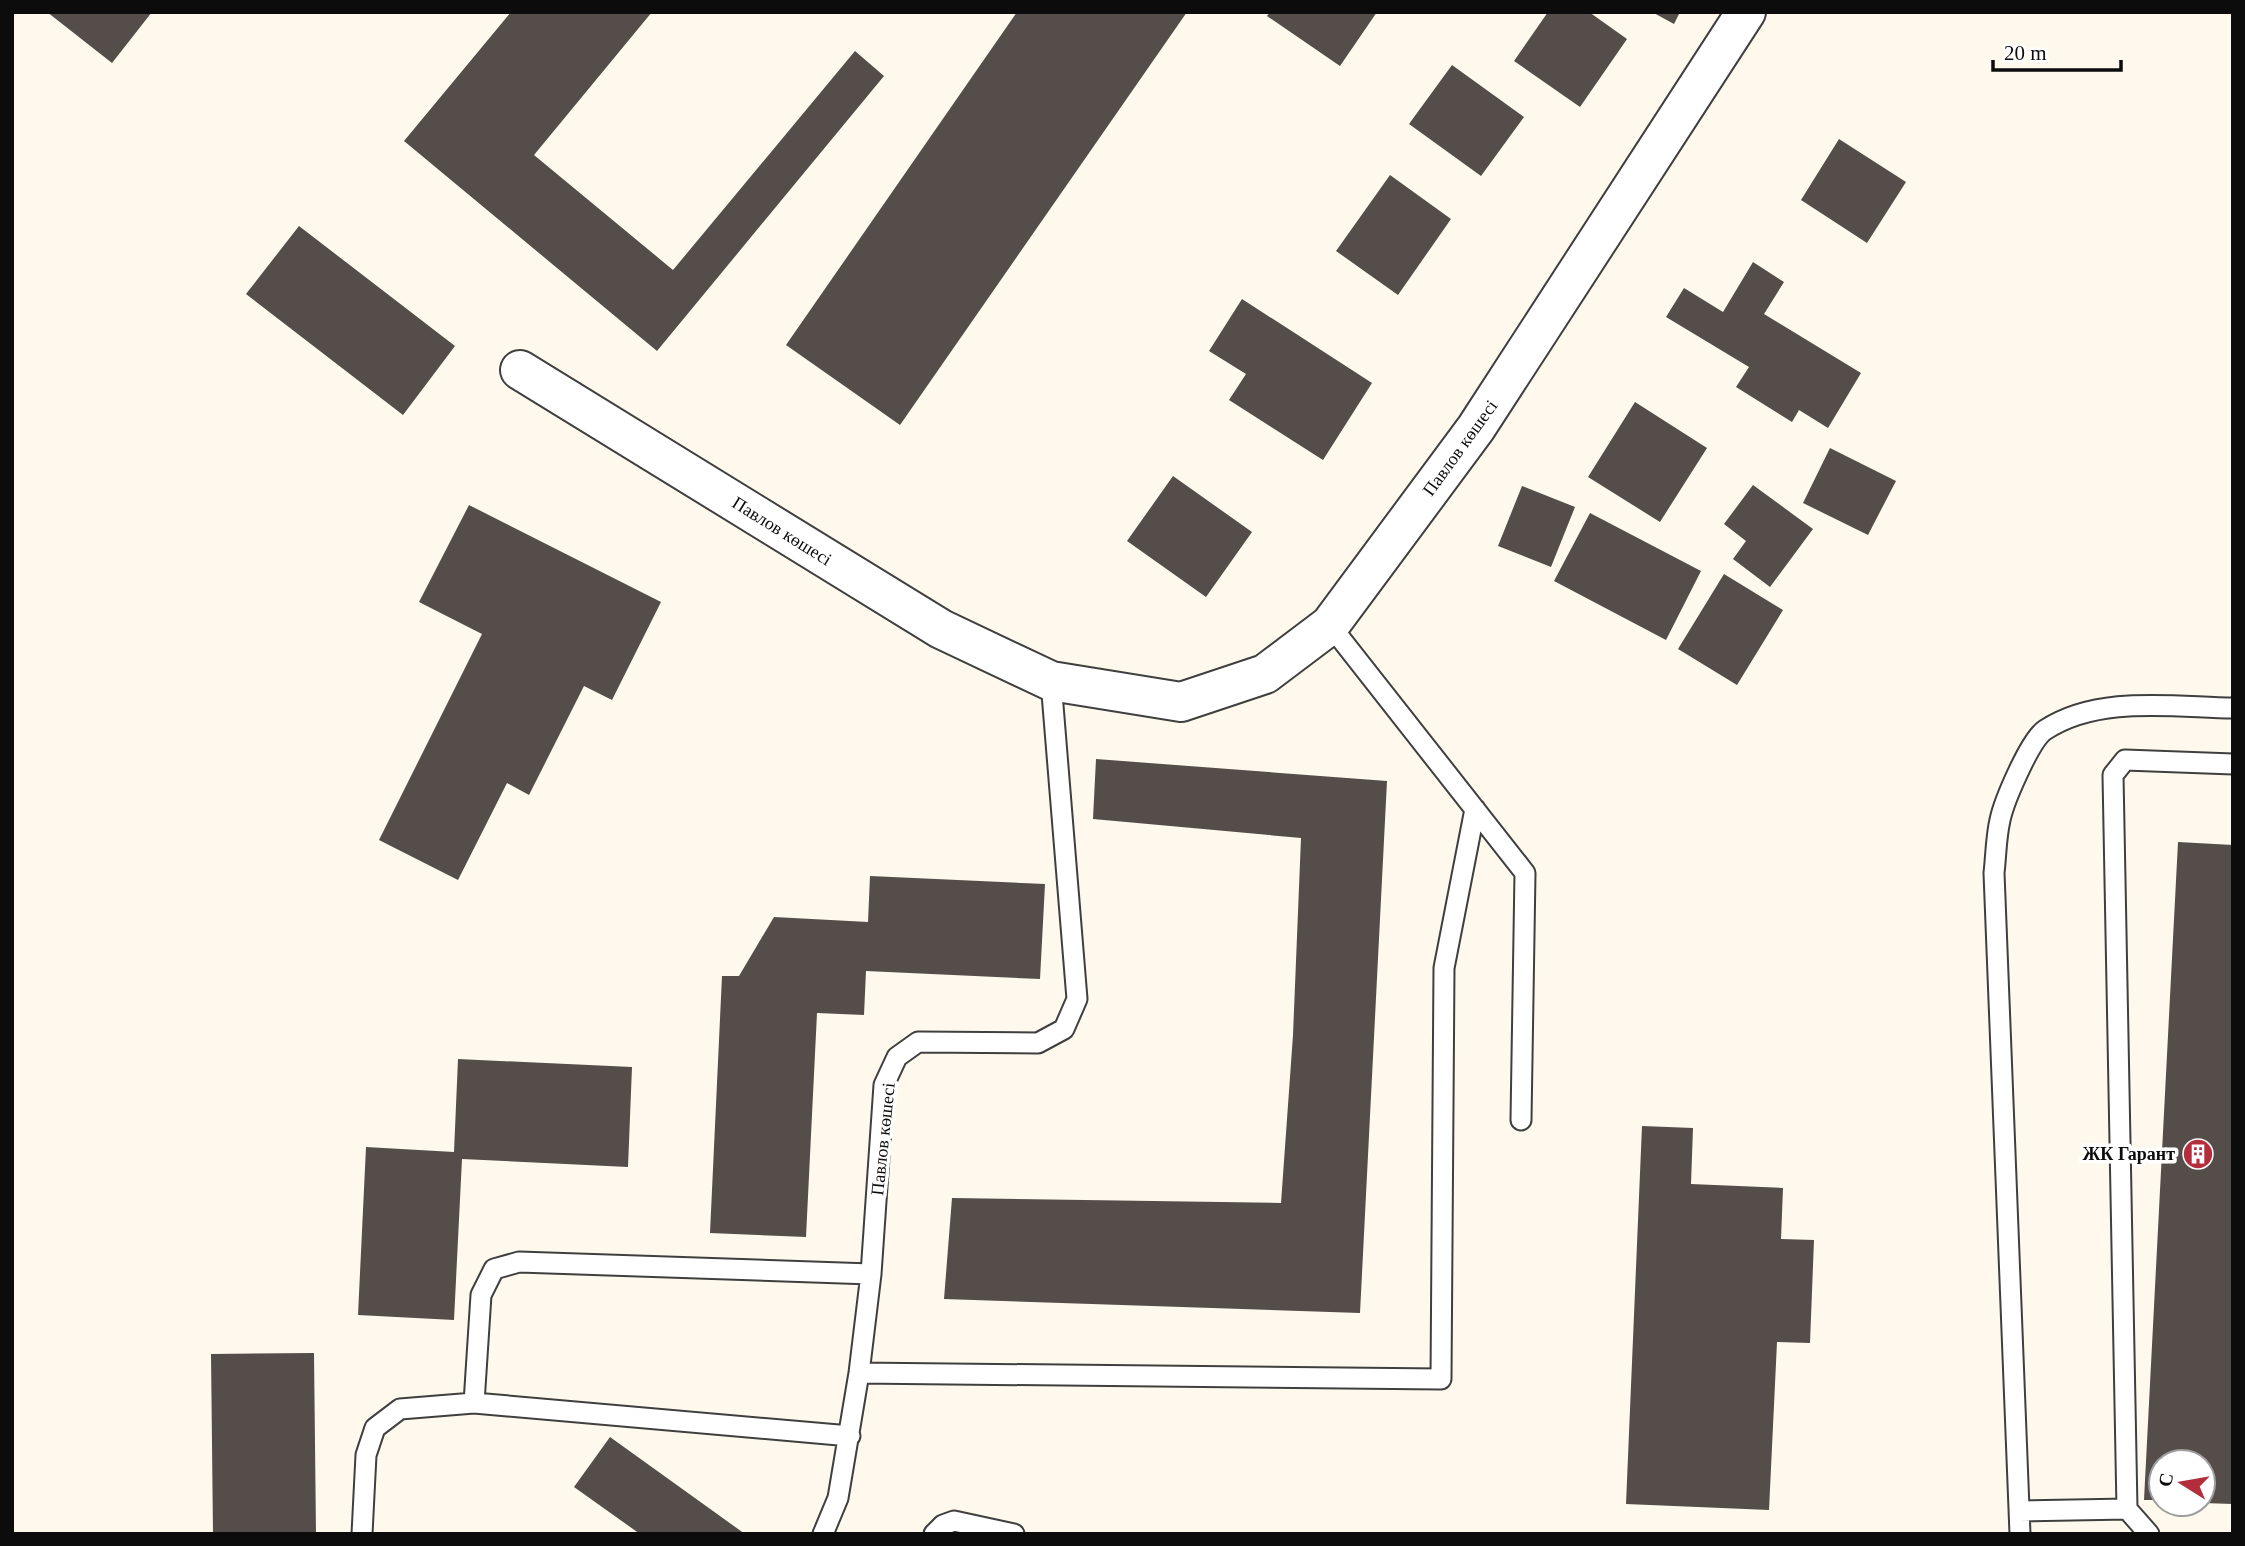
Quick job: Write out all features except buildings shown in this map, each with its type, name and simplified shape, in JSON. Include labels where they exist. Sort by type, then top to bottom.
[{"type":"street","name":"Павлов көшесі","points":[[520,370],[941,629],[1051,681],[1181,702],[1265,674],[1330,625],[1476,428],[1746,12]]},
{"type":"lane","points":[[1330,625],[1525,873],[1521,1120]]},
{"type":"lane","name":"Павлов көшесі","points":[[823,1534],[838,1498],[850,1436],[871,1274],[884,1085],[897,1057],[919,1042],[1038,1043],[1064,1030],[1077,999],[1051,681]]},
{"type":"lane","points":[[2020,1534],[1994,873],[2000,819],[2021,765],[2043,732],[2075,716],[2086,711],[2143,706],[2233,708]]},
{"type":"lane","points":[[2149,1534],[2127,1509],[2113,775],[2125,760],[2233,764]]},
{"type":"lane","points":[[859,1373],[1441,1379],[1444,968],[1475,809]]},
{"type":"lane","points":[[474,1403],[481,1295],[494,1269],[519,1262],[871,1274]]},
{"type":"lane","points":[[362,1534],[366,1455],[375,1427],[400,1409],[474,1403],[850,1436]]},
{"type":"lane","points":[[2020,1511],[2127,1509]]},
{"type":"lane","points":[[934,1534],[943,1525],[954,1521],[1014,1534]]},
{"type":"place","name":"ЖК Гарант","points":[[2198,1154]]}]
